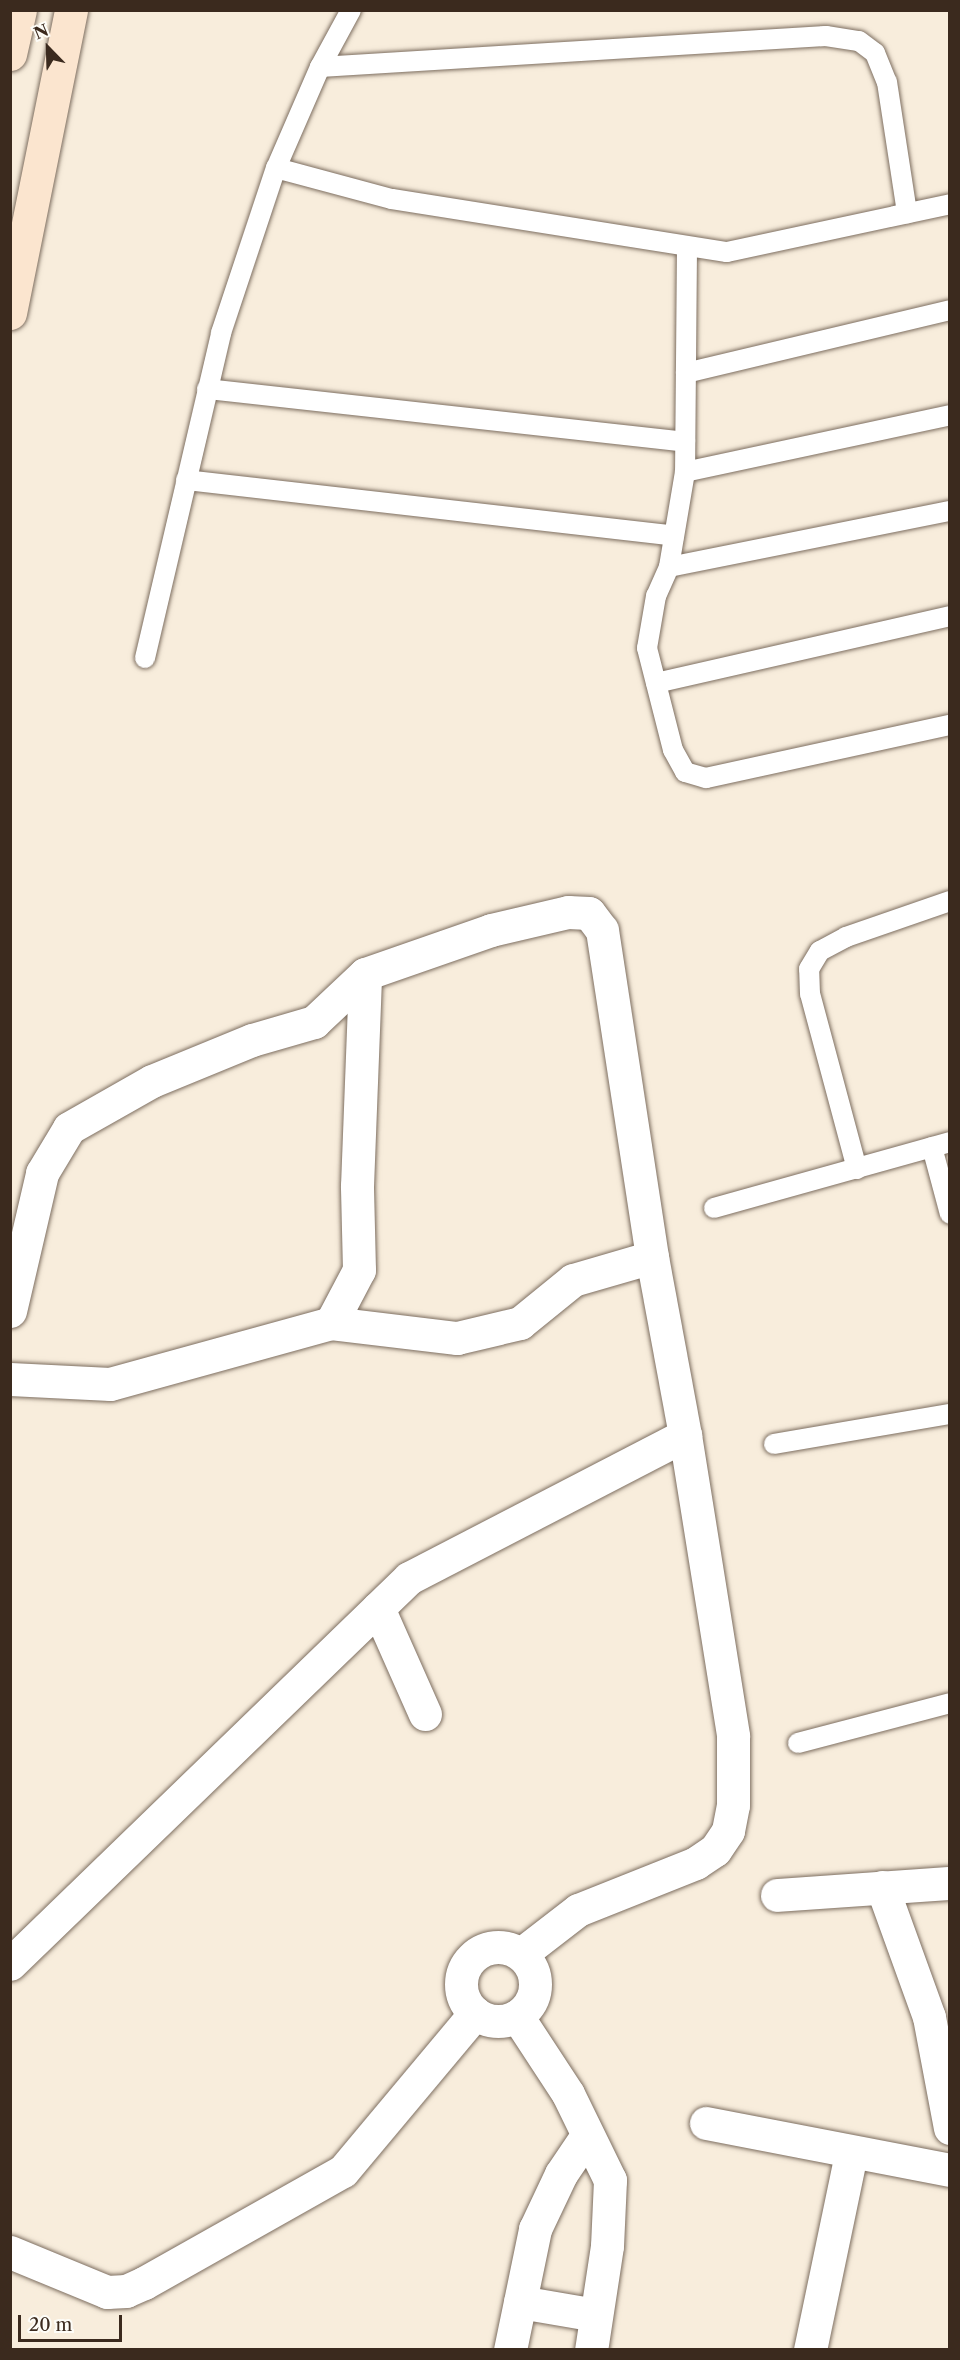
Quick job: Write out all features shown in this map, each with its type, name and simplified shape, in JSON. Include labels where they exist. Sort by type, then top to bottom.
[{"type":"main road","points":[[10,54],[20,10]]},
{"type":"main road","points":[[10,313],[71,10]]},
{"type":"street","points":[[10,1311],[42,1173],[69,1128],[152,1081],[252,1040],[314,1022],[365,974],[491,930],[568,912],[589,913],[602,930],[652,1257],[685,1435],[733,1736],[733,1805],[728,1831],[715,1850],[696,1863],[578,1910],[521,1954]]},
{"type":"street","points":[[331,1323],[359,1270],[357,1186],[365,974]]},
{"type":"street","points":[[10,1379],[110,1384],[331,1323],[457,1338],[520,1323],[573,1280],[652,1257]]},
{"type":"street","points":[[10,1964],[409,1578],[685,1435]]},
{"type":"street","points":[[378,1608],[425,1714]]},
{"type":"street","points":[[777,1895],[950,1883]]},
{"type":"street","points":[[882,1887],[929,2017],[950,2127]]},
{"type":"street","points":[[494,1947],[521,1954],[531,1965],[534,1993],[517,2016],[503,2020],[475,2013],[462,1988],[469,1961],[494,1947]]},
{"type":"street","points":[[10,2252],[107,2292],[126,2291],[144,2283],[343,2170],[475,2013]]},
{"type":"street","points":[[517,2016],[568,2094],[586,2137],[610,2181],[607,2246],[591,2349]]},
{"type":"street","points":[[706,2123],[851,2153],[950,2170]]},
{"type":"street","points":[[510,2349],[535,2229],[561,2174],[586,2137]]},
{"type":"street","points":[[810,2349],[851,2153]]},
{"type":"street","points":[[520,2302],[596,2315]]},
{"type":"lane","points":[[145,658],[221,333],[276,168],[320,67],[351,10]]},
{"type":"lane","points":[[320,67],[826,36],[859,41],[875,53],[887,82],[907,213]]},
{"type":"lane","points":[[276,168],[392,199],[687,248],[727,252],[950,204]]},
{"type":"lane","points":[[687,248],[685,472],[669,567],[649,623],[647,648],[673,750],[685,772],[705,778],[950,725]]},
{"type":"lane","points":[[686,374],[950,310]]},
{"type":"lane","points":[[207,389],[685,442]]},
{"type":"lane","points":[[685,472],[950,415]]},
{"type":"lane","points":[[186,480],[674,536]]},
{"type":"lane","points":[[669,567],[950,511]]},
{"type":"lane","points":[[656,683],[950,616]]},
{"type":"lane","points":[[857,1169],[810,994],[809,969],[820,951],[846,937],[950,901]]},
{"type":"lane","points":[[714,1208],[941,1145],[950,1214]]},
{"type":"lane","points":[[774,1444],[950,1414]]},
{"type":"lane","points":[[798,1743],[950,1703]]}]
